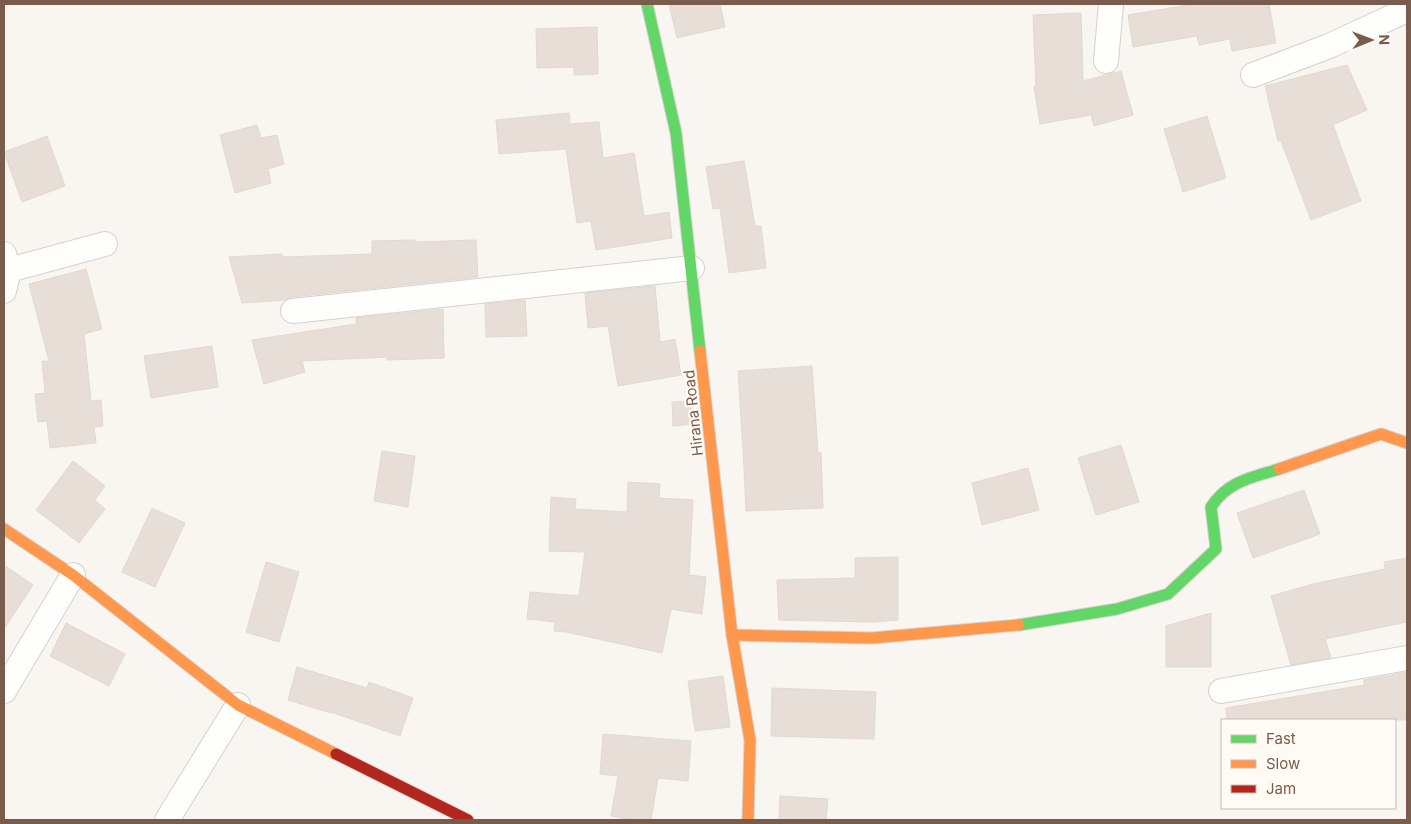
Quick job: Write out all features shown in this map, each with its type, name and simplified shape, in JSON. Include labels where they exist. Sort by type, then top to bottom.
[{"type":"street","name":"Hirana Road","points":[[647,4],[676,133],[732,634],[750,740],[748,820]]},
{"type":"street","points":[[1106,61],[1111,4]]},
{"type":"street","points":[[1253,75],[1329,46],[1407,10]]},
{"type":"street","points":[[6,272],[105,244]]},
{"type":"street","points":[[293,311],[692,268]]},
{"type":"street","points":[[732,634],[872,638],[1014,626],[1125,606],[1168,594],[1216,549],[1211,507],[1219,495],[1232,485],[1381,434],[1407,443]]},
{"type":"street","points":[[4,529],[72,575],[238,706],[468,820]]},
{"type":"street","points":[[4,691],[72,575]]},
{"type":"street","points":[[1221,691],[1407,658]]},
{"type":"street","points":[[167,820],[238,706]]},
{"type":"building","points":[[669,4],[720,4],[725,27],[677,38]]},
{"type":"building","points":[[1195,4],[1269,4],[1276,43],[1232,51],[1230,39],[1199,45],[1197,36],[1133,47],[1128,15]]},
{"type":"building","points":[[1081,13],[1083,81],[1121,71],[1133,115],[1094,126],[1091,115],[1040,124],[1034,86],[1036,86],[1033,15]]},
{"type":"building","points":[[597,27],[598,74],[574,75],[574,67],[537,68],[536,29]]},
{"type":"building","points":[[1347,65],[1367,110],[1333,125],[1361,201],[1311,220],[1281,141],[1278,141],[1265,86]]},
{"type":"building","points":[[569,113],[570,124],[599,122],[603,158],[634,153],[644,216],[669,212],[672,238],[596,250],[591,221],[577,223],[566,149],[499,154],[496,120]]},
{"type":"building","points":[[1207,116],[1226,178],[1183,192],[1164,129]]},
{"type":"building","points":[[257,125],[261,138],[277,135],[284,164],[268,169],[271,183],[235,193],[220,135]]},
{"type":"building","points":[[47,136],[65,186],[22,202],[4,152]]},
{"type":"building","points":[[744,161],[755,226],[761,226],[766,268],[729,273],[720,208],[713,209],[706,167]]},
{"type":"building","points":[[415,240],[415,242],[476,240],[478,277],[292,297],[285,300],[242,303],[229,257],[282,254],[283,257],[372,254],[372,241]]},
{"type":"building","points":[[86,269],[102,329],[84,334],[91,401],[101,400],[103,426],[94,427],[96,443],[50,448],[47,421],[38,422],[35,394],[45,393],[42,361],[49,361],[29,284]]},
{"type":"building","points":[[655,286],[660,342],[675,339],[681,375],[618,386],[608,326],[588,328],[585,293]]},
{"type":"building","points":[[525,300],[527,336],[486,337],[485,304]]},
{"type":"building","points":[[443,309],[444,358],[387,360],[387,357],[302,361],[305,372],[264,384],[252,340],[356,324],[356,318]]},
{"type":"building","points":[[212,346],[218,387],[151,398],[144,356]]},
{"type":"building","points":[[812,366],[818,453],[821,453],[823,508],[746,511],[738,371]]},
{"type":"building","points":[[690,401],[693,424],[673,426],[672,402]]},
{"type":"building","points":[[1121,445],[1139,502],[1096,515],[1078,458]]},
{"type":"building","points":[[382,451],[415,456],[408,507],[374,501]]},
{"type":"building","points":[[73,461],[105,486],[95,500],[105,509],[79,543],[36,510]]},
{"type":"building","points":[[1028,468],[1039,510],[982,525],[972,483]]},
{"type":"building","points":[[628,482],[660,484],[659,498],[693,500],[689,575],[706,577],[702,614],[671,609],[662,653],[554,631],[555,622],[527,619],[530,592],[579,596],[585,552],[549,551],[551,497],[576,499],[575,509],[627,512]]},
{"type":"building","points":[[1304,490],[1320,534],[1253,558],[1237,513]]},
{"type":"building","points":[[152,508],[185,523],[155,587],[122,572]]},
{"type":"building","points":[[898,557],[898,620],[872,622],[779,620],[777,580],[855,578],[855,558]]},
{"type":"building","points":[[1407,558],[1407,622],[1325,639],[1331,658],[1291,665],[1271,596],[1313,584],[1385,569],[1384,562]]},
{"type":"building","points":[[266,562],[299,572],[279,642],[246,632]]},
{"type":"building","points":[[4,565],[33,585],[4,629]]},
{"type":"building","points":[[1211,613],[1211,667],[1166,667],[1166,626]]},
{"type":"building","points":[[66,623],[125,654],[109,686],[50,656]]},
{"type":"building","points":[[297,667],[367,688],[369,682],[413,698],[400,736],[331,712],[288,700]]},
{"type":"building","points":[[1407,672],[1407,720],[1227,719],[1226,708],[1364,685],[1364,680]]},
{"type":"building","points":[[723,676],[730,727],[695,731],[688,681]]},
{"type":"building","points":[[772,688],[876,692],[874,739],[771,736]]},
{"type":"building","points":[[603,734],[691,741],[688,781],[658,778],[651,820],[635,820],[611,816],[618,776],[600,774]]},
{"type":"building","points":[[780,796],[828,799],[826,820],[779,820]]},
{"type":"traffic: fast","points":[[647,4],[676,133],[700,351]]},
{"type":"traffic: fast","points":[[1019,625],[1117,609],[1168,594],[1216,549],[1211,507],[1218,498],[1225,491],[1241,482],[1279,469]]},
{"type":"traffic: slow","points":[[700,351],[732,635],[750,740],[748,820]]},
{"type":"traffic: slow","points":[[1279,469],[1381,434],[1407,443]]},
{"type":"traffic: slow","points":[[4,529],[73,575],[238,705],[336,754]]},
{"type":"traffic: slow","points":[[732,635],[872,638],[1019,625]]},
{"type":"traffic: jam","points":[[336,754],[468,820]]}]
